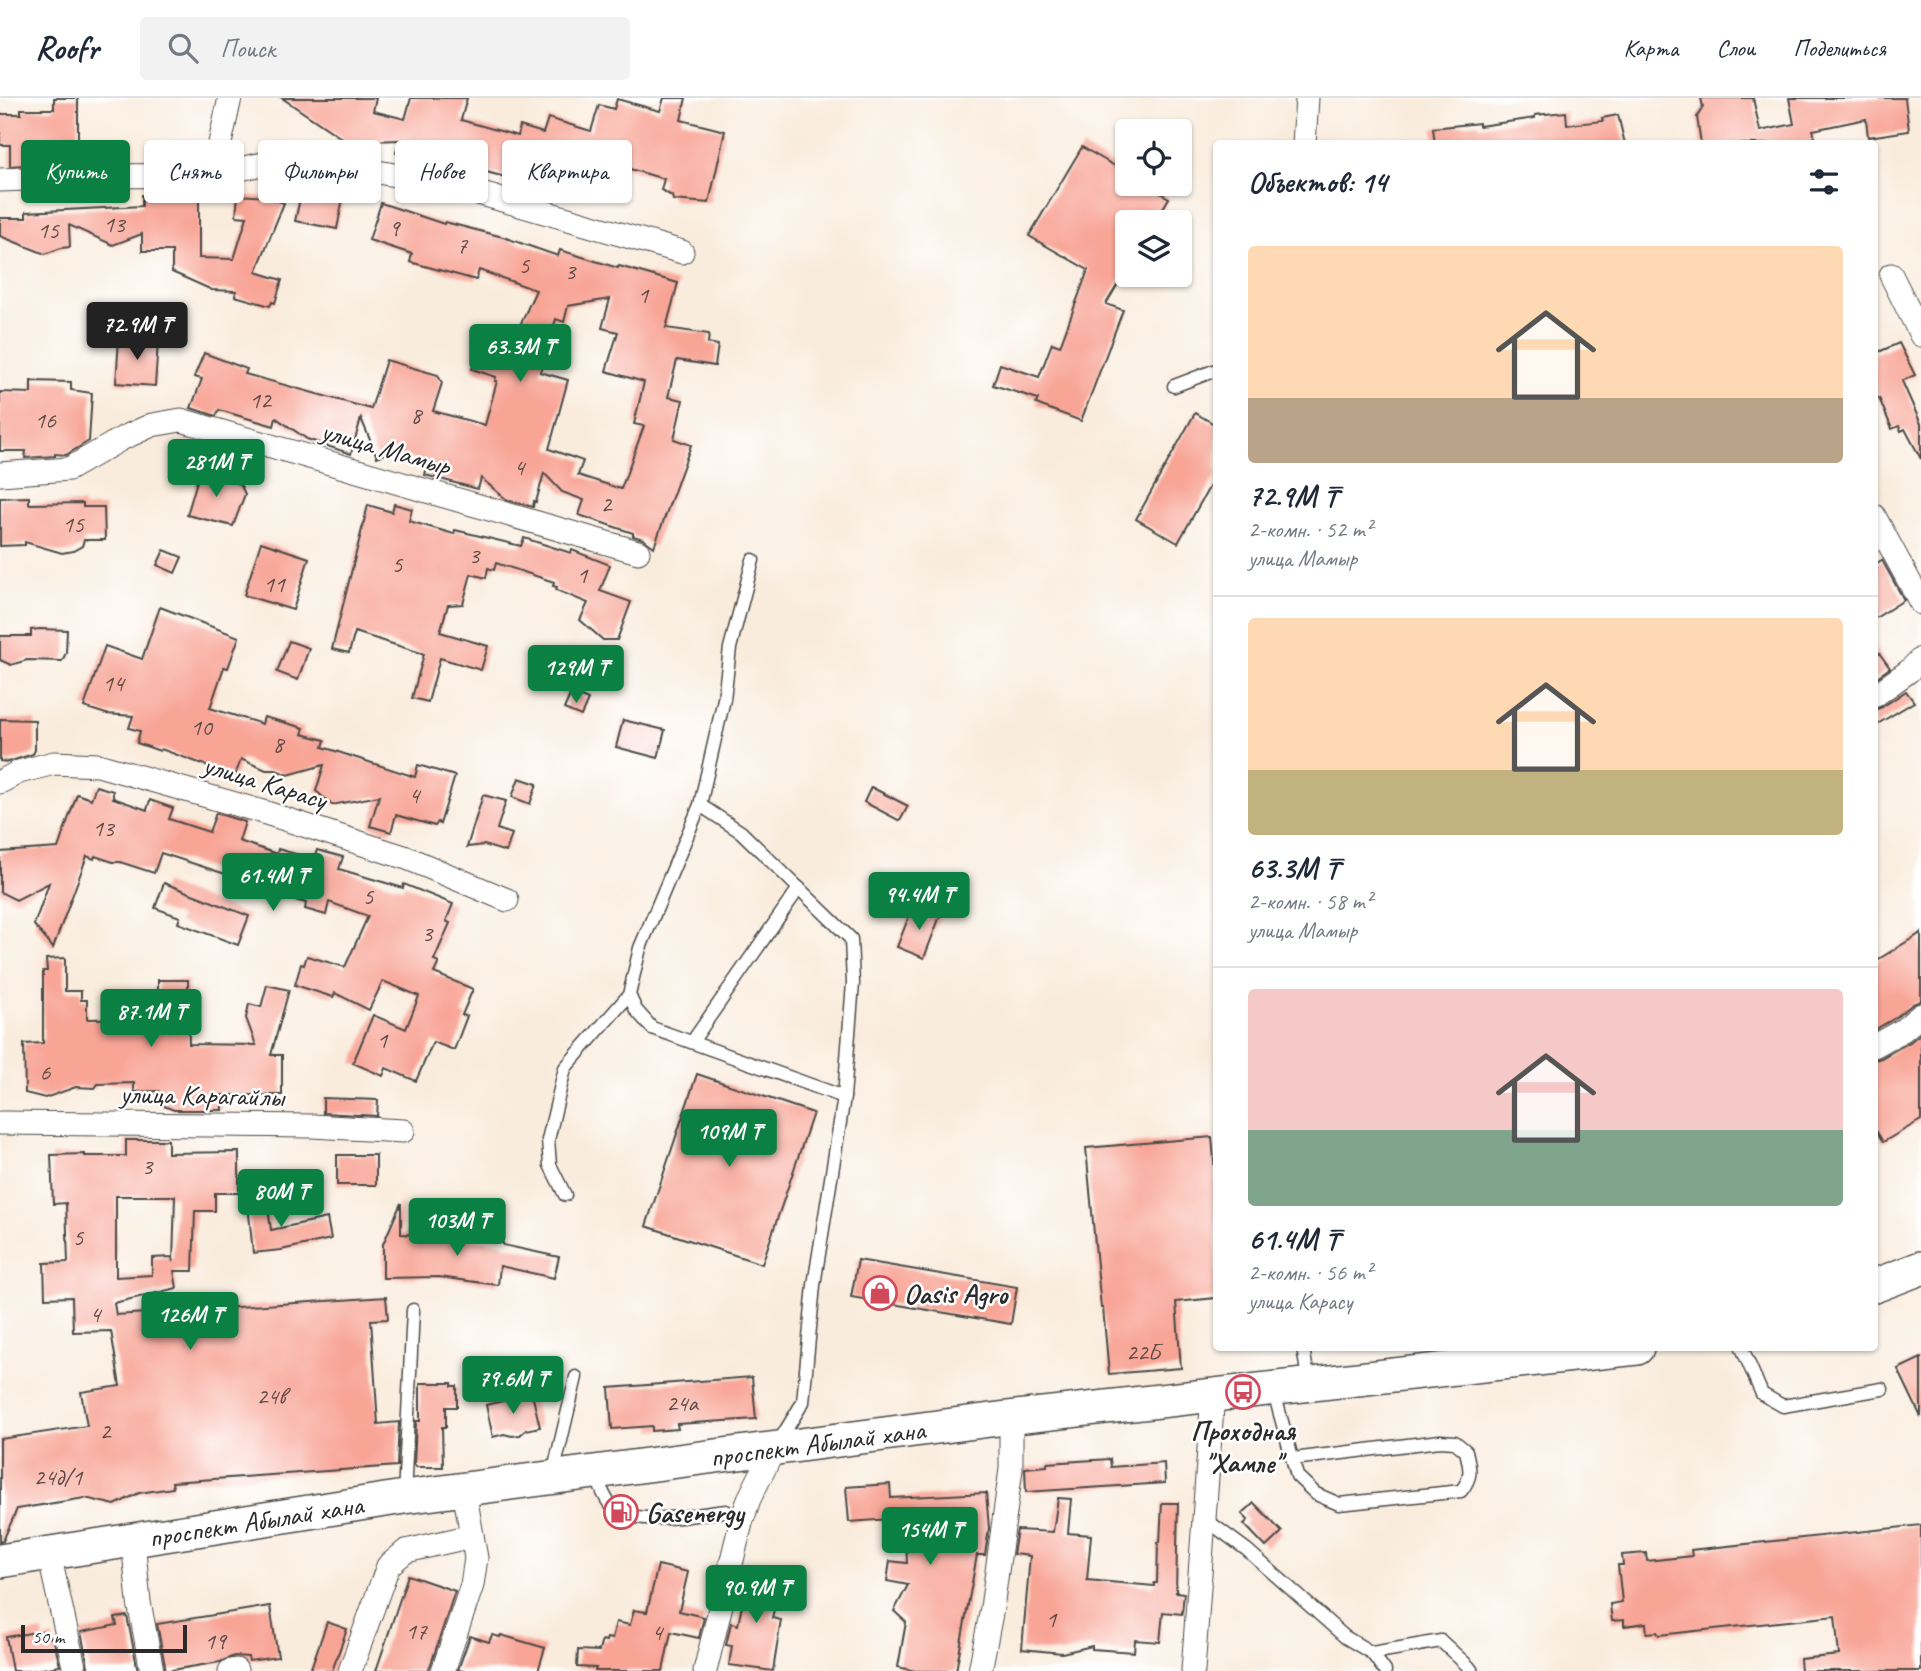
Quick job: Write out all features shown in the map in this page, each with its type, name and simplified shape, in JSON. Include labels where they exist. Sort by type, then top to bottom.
[{"type":"main road","points":[[1878,1284],[1921,1268]]},
{"type":"main road","name":"проспект Абылай хана","points":[[0,1561],[404,1497],[1011,1417],[1610,1351]]},
{"type":"street","points":[[221,140],[230,98]]},
{"type":"street","points":[[1304,140],[1307,98]]},
{"type":"street","points":[[244,168],[302,159],[447,184],[682,252]]},
{"type":"street","points":[[0,180],[144,176]]},
{"type":"street","points":[[1891,275],[1921,335]]},
{"type":"street","name":"улица Мамыр","points":[[0,474],[69,469],[152,425],[181,419],[638,552]]},
{"type":"street","points":[[1878,523],[1921,603]]},
{"type":"street","points":[[1878,693],[1921,659]]},
{"type":"street","name":"улица Карасу","points":[[0,782],[19,772],[54,763],[98,765],[262,812],[407,858],[507,900]]},
{"type":"street","points":[[1878,1044],[1903,1030],[1921,1015]]},
{"type":"street","name":"улица Карагайлы","points":[[0,1123],[312,1126],[403,1131]]},
{"type":"street","points":[[1193,1671],[1213,1394]]},
{"type":"street","points":[[980,1671],[992,1608],[1011,1469],[1011,1417]]},
{"type":"street","points":[[705,1671],[748,1499],[774,1449]]},
{"type":"street","points":[[443,1671],[472,1585],[476,1558],[464,1490]]},
{"type":"street","points":[[350,1671],[388,1566],[406,1551],[472,1536]]},
{"type":"street","points":[[133,1540],[139,1602],[152,1671]]},
{"type":"street","points":[[49,1554],[75,1671]]},
{"type":"lane","points":[[1174,386],[1213,371]]},
{"type":"lane","points":[[565,1195],[550,1166],[548,1140],[565,1068],[628,995],[640,948],[700,805],[724,699],[730,648],[752,560]]},
{"type":"lane","points":[[700,805],[741,832],[851,939],[853,983],[844,1097],[814,1285],[803,1402],[774,1449]]},
{"type":"lane","points":[[692,1042],[799,888]]},
{"type":"lane","points":[[628,995],[636,1010],[652,1028],[844,1097]]},
{"type":"lane","points":[[404,1497],[413,1310]]},
{"type":"lane","points":[[1303,1351],[1309,1385]]},
{"type":"lane","points":[[1743,1351],[1762,1394],[1783,1406],[1882,1390]]},
{"type":"lane","points":[[552,1478],[576,1377]]},
{"type":"lane","points":[[1273,1389],[1297,1476],[1316,1494],[1339,1504],[1461,1491],[1471,1474],[1466,1451],[1455,1443],[1440,1441],[1293,1459]]},
{"type":"lane","points":[[594,1473],[608,1501],[628,1515],[655,1519],[726,1511]]},
{"type":"lane","points":[[1205,1519],[1247,1550],[1345,1637],[1372,1653],[1385,1671]]},
{"type":"lane","points":[[1372,1653],[1441,1641],[1472,1671]]},
{"type":"building","points":[[54,98],[78,98],[78,140],[21,140],[21,165],[10,166],[10,145],[0,145],[0,114],[21,114],[21,109],[54,109]]},
{"type":"building","points":[[282,98],[376,98],[373,111],[405,119],[411,98],[467,98],[461,120],[518,136],[520,126],[543,133],[548,118],[591,131],[599,105],[614,109],[617,99],[660,111],[664,98],[686,98],[681,120],[725,131],[709,203],[673,200],[672,196],[661,190],[664,179],[632,170],[632,140],[502,140],[502,176],[488,172],[488,140],[344,140]]},
{"type":"building","points":[[1701,98],[1753,98],[1760,131],[1794,124],[1789,98],[1905,98],[1909,131],[1868,137],[1866,119],[1813,130],[1815,138],[1813,140],[1700,140],[1697,117],[1703,107]]},
{"type":"building","points":[[1566,112],[1567,125],[1603,121],[1602,118],[1618,115],[1624,140],[1434,140],[1433,128],[1479,123],[1479,126],[1535,118],[1535,115]]},
{"type":"building","points":[[1082,147],[1115,166],[1115,196],[1169,198],[1162,210],[1115,210],[1116,287],[1106,304],[1123,310],[1081,421],[1036,404],[1038,399],[993,385],[1000,364],[1039,377],[1052,343],[1060,346],[1088,270],[1029,236]]},
{"type":"building","points":[[142,195],[144,203],[199,203],[199,258],[234,259],[247,217],[236,216],[237,203],[244,203],[244,195],[258,196],[258,203],[284,203],[256,272],[282,280],[275,303],[272,302],[270,306],[235,296],[236,291],[212,290],[172,272],[172,251],[142,251],[142,234],[113,245],[69,225],[70,247],[45,254],[0,236],[0,218],[26,218],[26,212],[142,206]]},
{"type":"building","points":[[299,203],[342,203],[337,229],[295,221]]},
{"type":"building","points":[[381,203],[444,224],[445,222],[503,237],[558,256],[560,250],[678,283],[666,328],[709,334],[708,343],[718,345],[715,366],[677,360],[668,397],[683,400],[674,439],[691,445],[654,547],[633,536],[633,533],[579,515],[584,500],[562,492],[544,473],[533,507],[507,500],[481,478],[478,489],[425,475],[428,463],[388,453],[377,457],[361,418],[351,454],[307,439],[276,418],[274,426],[219,410],[216,416],[191,408],[202,379],[194,377],[204,353],[247,369],[245,374],[371,409],[386,360],[438,375],[442,383],[433,411],[485,425],[497,381],[496,377],[472,369],[480,344],[508,352],[536,290],[479,270],[476,280],[410,262],[412,254],[369,240]],"holes":[[[610,299],[602,328],[618,332],[606,371],[644,382],[634,424],[644,426],[621,489],[578,475],[583,461],[549,449],[568,380],[540,372],[556,319],[564,322],[568,306]]]},
{"type":"building","points":[[119,339],[158,342],[155,386],[116,383]]},
{"type":"building","points":[[1899,343],[1915,375],[1902,381],[1921,424],[1921,459],[1905,429],[1901,431],[1899,426],[1892,429],[1878,398],[1878,352]]},
{"type":"building","points":[[31,381],[71,382],[71,390],[92,393],[89,441],[66,455],[25,458],[26,451],[0,451],[0,392],[31,393]]},
{"type":"building","points":[[1195,413],[1213,423],[1213,480],[1178,543],[1136,519]]},
{"type":"building","points":[[200,471],[240,484],[245,494],[233,526],[187,515]]},
{"type":"building","points":[[29,497],[29,504],[83,503],[83,507],[104,507],[105,540],[84,540],[82,546],[62,553],[25,542],[25,545],[0,546],[0,498]]},
{"type":"building","points":[[394,504],[412,509],[409,521],[454,534],[455,530],[521,546],[524,538],[571,553],[572,550],[610,565],[600,591],[631,602],[617,640],[603,640],[580,620],[588,603],[556,590],[554,582],[496,563],[494,570],[488,568],[486,578],[471,574],[463,604],[448,605],[440,632],[488,646],[481,670],[440,658],[428,702],[412,698],[424,654],[355,632],[349,653],[332,649],[368,505],[392,512]]},
{"type":"building","points":[[261,542],[309,558],[293,610],[244,595]]},
{"type":"building","points":[[164,550],[182,557],[175,573],[157,565]]},
{"type":"building","points":[[1882,560],[1904,600],[1878,616],[1878,562]]},
{"type":"building","points":[[160,607],[239,637],[228,668],[224,667],[210,708],[262,724],[264,717],[304,728],[302,734],[325,740],[323,747],[415,777],[418,765],[455,776],[440,824],[438,822],[435,826],[396,815],[391,832],[370,826],[379,796],[332,805],[316,791],[324,765],[288,775],[276,770],[266,770],[241,759],[235,776],[137,743],[140,731],[129,728],[133,716],[106,714],[84,707],[105,646],[142,659]]},
{"type":"building","points":[[31,630],[67,630],[66,653],[62,661],[27,660],[11,665],[0,660],[0,636],[31,636]]},
{"type":"building","points":[[289,641],[309,648],[298,680],[277,672]]},
{"type":"building","points":[[1878,652],[1890,668],[1878,676]]},
{"type":"building","points":[[1906,691],[1914,702],[1878,724],[1878,708]]},
{"type":"building","points":[[571,693],[588,700],[581,716],[564,709]]},
{"type":"building","points":[[0,719],[35,720],[33,754],[8,762],[0,761]]},
{"type":"building","points":[[623,720],[665,730],[658,758],[616,747]]},
{"type":"building","points":[[519,778],[537,784],[530,804],[512,797]]},
{"type":"building","points":[[96,786],[113,791],[113,798],[147,810],[150,800],[173,808],[169,819],[209,832],[216,813],[245,822],[239,841],[277,854],[278,849],[314,859],[317,850],[343,857],[339,869],[403,888],[404,884],[453,904],[446,921],[450,923],[434,960],[439,962],[434,973],[473,989],[462,1015],[467,1016],[454,1050],[433,1042],[416,1081],[386,1068],[383,1076],[353,1063],[373,1015],[406,1029],[419,996],[383,981],[369,1010],[335,993],[333,997],[295,985],[301,964],[304,965],[307,956],[345,967],[368,916],[329,902],[326,915],[305,909],[306,903],[285,897],[258,878],[256,884],[161,853],[154,873],[120,862],[87,856],[53,948],[34,925],[49,883],[16,900],[0,892],[0,852],[58,848],[77,794],[91,799]]},
{"type":"building","points":[[871,787],[908,806],[900,821],[864,802]]},
{"type":"building","points":[[483,795],[506,801],[497,829],[512,834],[506,852],[484,845],[467,847]]},
{"type":"building","points":[[164,883],[249,916],[238,945],[178,923],[180,917],[155,908]]},
{"type":"building","points":[[913,906],[940,916],[924,958],[897,947]]},
{"type":"building","points":[[1921,933],[1921,1001],[1878,1028],[1878,960]]},
{"type":"building","points":[[65,958],[65,991],[81,991],[81,1000],[87,1000],[87,1019],[158,1018],[158,980],[188,980],[189,1044],[256,1045],[246,1018],[249,1004],[261,1007],[267,985],[289,990],[271,1055],[282,1055],[282,1095],[222,1095],[222,1110],[174,1110],[159,1104],[159,1091],[134,1092],[134,1083],[98,1084],[95,1088],[76,1087],[45,1098],[25,1093],[24,1044],[43,1043],[43,971],[47,971],[46,959]]},
{"type":"building","points":[[1921,1033],[1921,1120],[1883,1142],[1878,1134],[1878,1059]]},
{"type":"building","points":[[697,1074],[813,1113],[762,1264],[646,1226]]},
{"type":"building","points":[[323,1098],[378,1100],[377,1116],[323,1113]]},
{"type":"building","points":[[1212,1137],[1213,1298],[1176,1302],[1181,1368],[1109,1374],[1086,1148]]},
{"type":"building","points":[[126,1140],[168,1140],[168,1153],[239,1152],[239,1193],[215,1193],[215,1211],[195,1211],[193,1271],[174,1271],[177,1288],[114,1303],[116,1315],[386,1297],[388,1319],[371,1320],[378,1424],[399,1422],[397,1466],[172,1482],[173,1488],[139,1493],[115,1505],[85,1498],[17,1509],[3,1541],[0,1542],[0,1439],[87,1426],[81,1392],[120,1386],[111,1331],[73,1332],[72,1297],[45,1298],[44,1263],[68,1262],[66,1203],[53,1204],[51,1155],[126,1156]],"holes":[[[116,1196],[175,1196],[173,1262],[172,1257],[152,1258],[152,1275],[116,1277]]]},
{"type":"building","points":[[337,1155],[376,1155],[376,1185],[337,1185]]},
{"type":"building","points":[[266,1193],[271,1230],[327,1218],[331,1239],[253,1253],[247,1195]]},
{"type":"building","points":[[401,1203],[401,1234],[503,1243],[559,1257],[554,1278],[500,1266],[498,1285],[439,1277],[383,1278],[383,1244]]},
{"type":"building","points":[[858,1260],[1017,1287],[1011,1324],[851,1297]]},
{"type":"building","points":[[1921,1358],[1921,1417],[1898,1369]]},
{"type":"building","points":[[752,1377],[756,1419],[677,1424],[678,1429],[652,1431],[652,1426],[612,1429],[609,1388]]},
{"type":"building","points":[[420,1383],[452,1383],[452,1386],[457,1386],[457,1407],[446,1407],[446,1427],[442,1427],[443,1467],[414,1465],[416,1421],[420,1421]]},
{"type":"building","points":[[532,1394],[540,1427],[526,1430],[520,1435],[504,1434],[493,1437],[486,1405]]},
{"type":"building","points":[[1110,1459],[1111,1467],[1164,1463],[1165,1483],[1026,1492],[1025,1468],[1047,1466],[1047,1463]]},
{"type":"building","points":[[890,1484],[891,1498],[986,1493],[989,1528],[985,1555],[977,1555],[956,1671],[915,1671],[898,1667],[906,1622],[894,1611],[908,1585],[887,1581],[890,1561],[907,1563],[905,1518],[849,1522],[846,1487]]},
{"type":"building","points":[[1058,1498],[1071,1499],[1068,1533],[1091,1535],[1087,1580],[1154,1586],[1154,1583],[1157,1583],[1162,1503],[1178,1503],[1176,1592],[1184,1593],[1182,1614],[1163,1612],[1160,1642],[1135,1640],[1134,1652],[1092,1649],[1092,1646],[1062,1653],[1022,1649],[1030,1556],[1013,1554],[1017,1530],[1053,1532]]},
{"type":"building","points":[[1254,1503],[1282,1532],[1266,1547],[1244,1524],[1248,1520],[1242,1514]]},
{"type":"building","points":[[1921,1525],[1921,1671],[1801,1671],[1800,1659],[1839,1655],[1835,1616],[1659,1635],[1657,1632],[1647,1633],[1646,1623],[1624,1626],[1624,1620],[1612,1621],[1610,1604],[1622,1602],[1618,1565],[1623,1565],[1622,1555],[1646,1553],[1647,1561],[1692,1556],[1691,1550]]},
{"type":"building","points":[[658,1565],[688,1572],[679,1611],[704,1617],[699,1638],[671,1632],[663,1671],[595,1671],[596,1668],[577,1667],[578,1650],[599,1651],[602,1640],[612,1639],[616,1622],[630,1625],[634,1610],[647,1612]]},
{"type":"building","points":[[748,1571],[781,1579],[772,1618],[781,1620],[773,1671],[729,1665],[732,1646],[726,1645],[731,1623],[738,1625]]},
{"type":"building","points":[[408,1575],[455,1591],[432,1661],[428,1671],[376,1671]]},
{"type":"building","points":[[270,1606],[278,1657],[249,1661],[248,1657],[234,1656],[220,1662],[166,1671],[157,1624]]},
{"type":"building","points":[[127,1616],[138,1671],[89,1671],[81,1632],[117,1625],[115,1618]]},
{"type":"building","points":[[327,1622],[347,1629],[332,1671],[310,1671]]},
{"type":"building","points":[[43,1631],[44,1639],[53,1637],[60,1666],[12,1671],[6,1637]]},
{"type":"building","points":[[492,1635],[501,1635],[545,1648],[538,1671],[458,1670],[470,1636],[489,1642]]},
{"type":"place","name":"Oasis Agro","points":[[880,1293]]},
{"type":"place","name":"Проходная \"Хамле\"","points":[[1243,1392]]},
{"type":"place","name":"Gasenergy","points":[[621,1512]]}]
